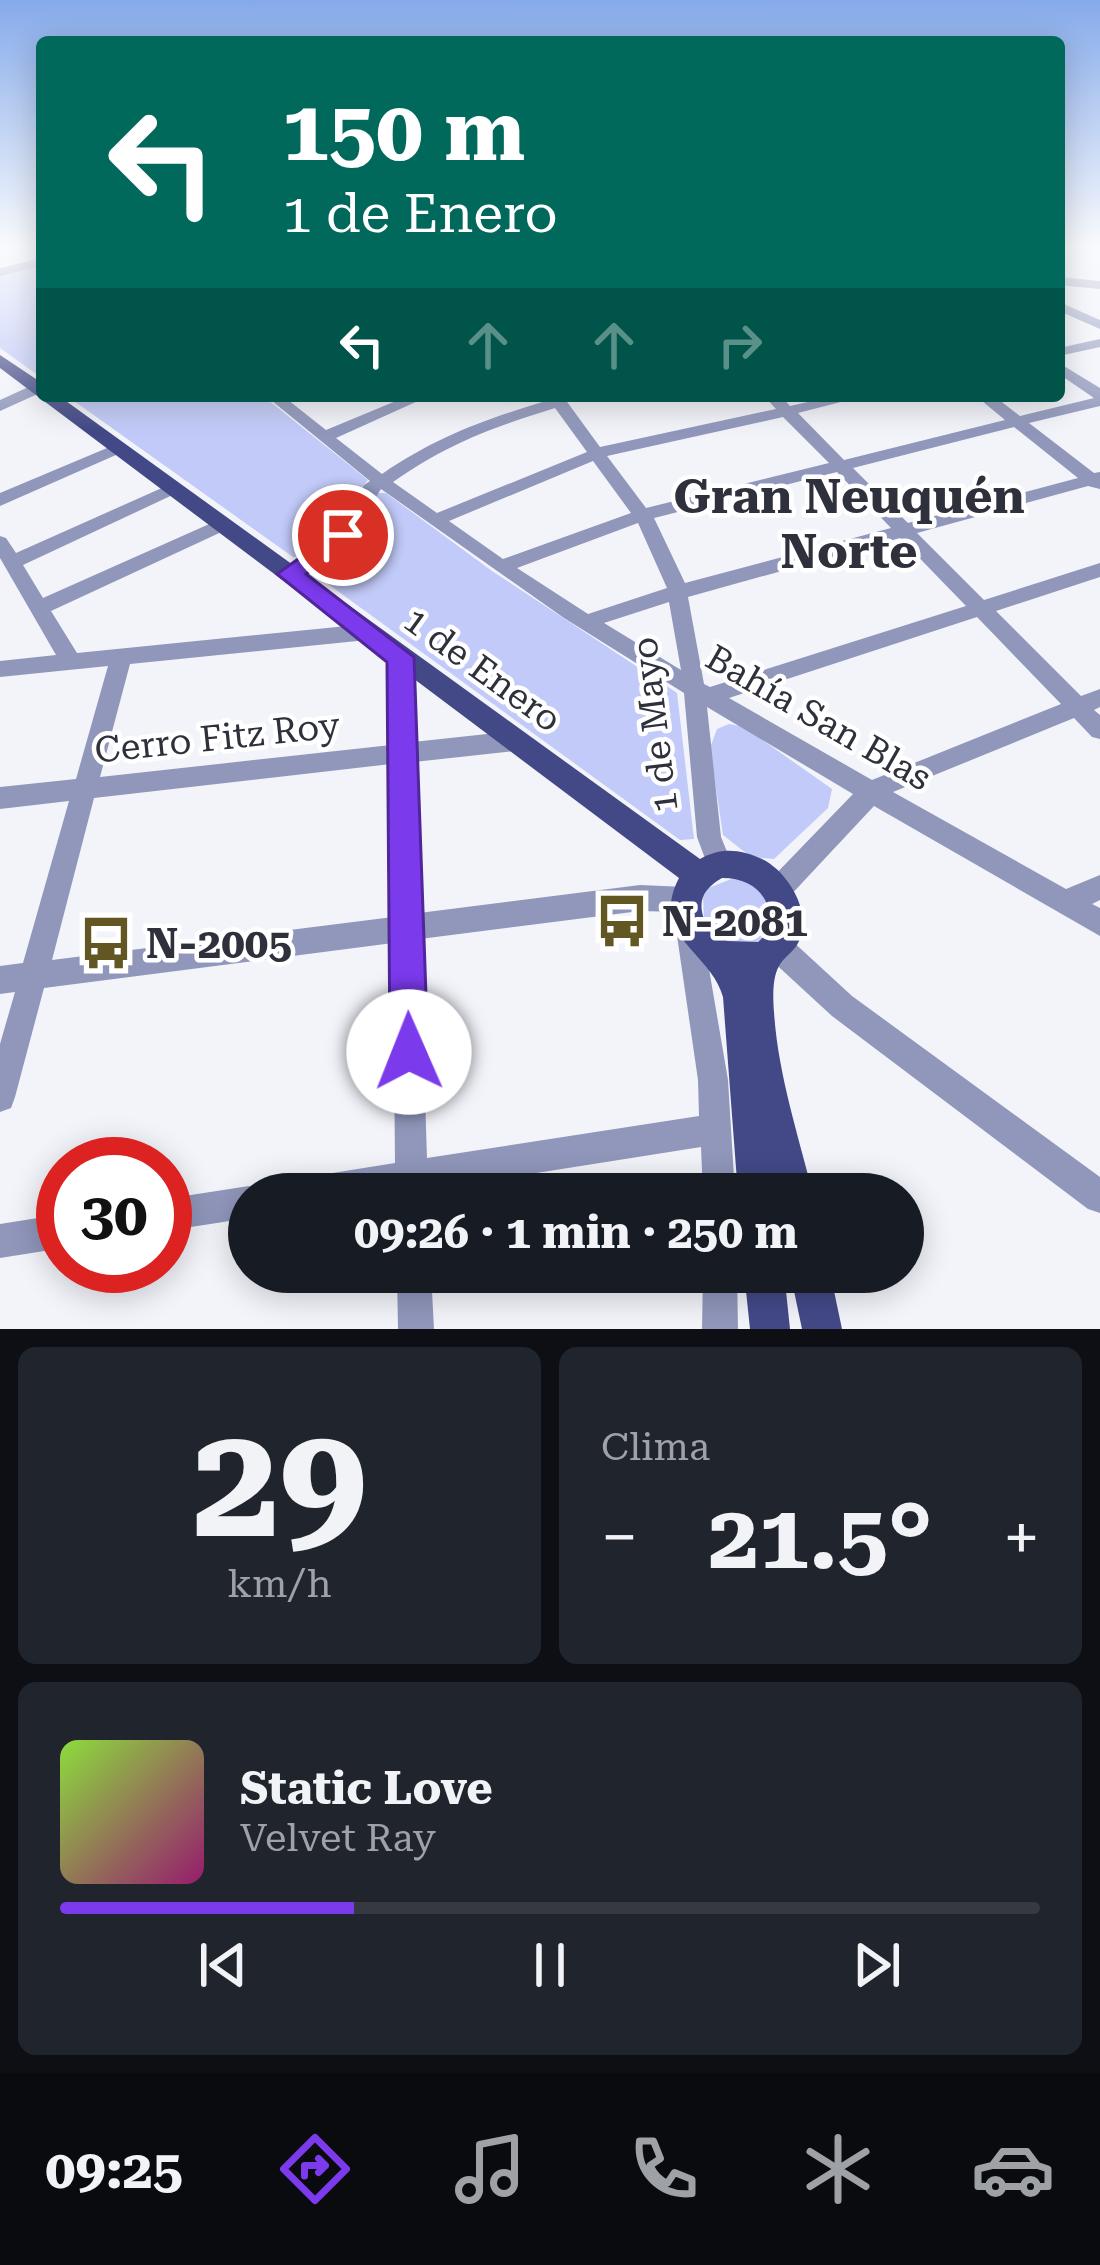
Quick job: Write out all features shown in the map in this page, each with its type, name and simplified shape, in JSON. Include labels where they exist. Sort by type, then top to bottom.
[{"type":"main road","name":"1 de Enero","points":[[0,360],[36,387]]},
{"type":"main road","name":"1 de Enero","points":[[57,402],[514,741],[697,889],[703,945],[717,956]]},
{"type":"main road","name":"1 de Enero","points":[[697,889],[756,870],[778,890]]},
{"type":"main road","points":[[778,890],[788,920],[759,975],[758,1018],[790,1173]]},
{"type":"main road","points":[[717,956],[734,962],[772,953]]},
{"type":"main road","points":[[717,956],[733,976],[739,997],[755,1173]]},
{"type":"main road","points":[[766,1293],[770,1329]]},
{"type":"main road","points":[[814,1293],[822,1329]]},
{"type":"street","points":[[1065,309],[1100,326]]},
{"type":"street","points":[[1065,351],[1100,343]]},
{"type":"street","points":[[1065,372],[1100,398]]},
{"type":"street","points":[[0,406],[36,394]]},
{"type":"street","points":[[502,566],[643,515],[1100,398]]},
{"type":"street","name":"Bahía San Blas","points":[[285,402],[502,566],[870,794],[1100,923]]},
{"type":"street","points":[[326,436],[407,402]]},
{"type":"street","points":[[289,574],[343,535],[364,495],[383,479],[452,436],[548,402]]},
{"type":"street","name":"1 de Mayo","points":[[559,402],[600,452],[668,560],[702,691],[708,829],[697,889],[719,1173]]},
{"type":"street","points":[[992,402],[1097,481]]},
{"type":"street","points":[[438,519],[600,452],[779,404],[980,608],[1088,702],[1100,730]]},
{"type":"street","points":[[0,500],[119,448]]},
{"type":"street","points":[[590,621],[1097,481]]},
{"type":"street","points":[[13,563],[172,488]]},
{"type":"street","points":[[39,608],[222,525]]},
{"type":"street","points":[[0,542],[70,662]]},
{"type":"street","points":[[702,691],[1100,570]]},
{"type":"street","points":[[0,668],[368,632]]},
{"type":"street","points":[[0,1097],[122,656]]},
{"type":"street","points":[[400,657],[412,1173]]},
{"type":"street","points":[[778,890],[870,794],[897,778],[1088,702]]},
{"type":"street","name":"Cerro Fitz Roy","points":[[0,798],[514,741]]},
{"type":"street","points":[[1065,903],[1100,887]]},
{"type":"street","points":[[0,980],[697,889]]},
{"type":"street","points":[[772,953],[1100,1197]]},
{"type":"street","points":[[479,1173],[718,1130]]},
{"type":"street","points":[[192,1211],[228,1205]]},
{"type":"street","points":[[0,1241],[36,1235]]},
{"type":"street","points":[[415,1293],[416,1329]]},
{"type":"street","points":[[719,1293],[720,1329]]},
{"type":"shaded area","points":[[0,307],[36,307],[36,374],[0,348]]},
{"type":"shaded area","points":[[75,402],[270,402],[368,480],[329,538],[307,554],[293,557]]},
{"type":"shaded area","points":[[375,493],[386,493],[492,571],[677,693],[694,839],[680,840],[317,576],[314,569],[351,538]]},
{"type":"shaded area","points":[[729,724],[744,727],[832,789],[828,808],[774,859],[751,857],[723,835],[710,748],[717,729]]},
{"type":"shaded area","points":[[737,877],[759,891],[770,910],[771,929],[755,944],[730,944],[704,919],[703,897],[708,888]]},
{"type":"place","name":"N-2081","points":[[622,921]]},
{"type":"place","name":"N-2005","points":[[106,943]]},
{"type":"district","name":"Gran Neuquén Norte","points":[[849,524]]},
{"type":"route","points":[[343,535],[289,574],[400,657],[409,1052]]}]
